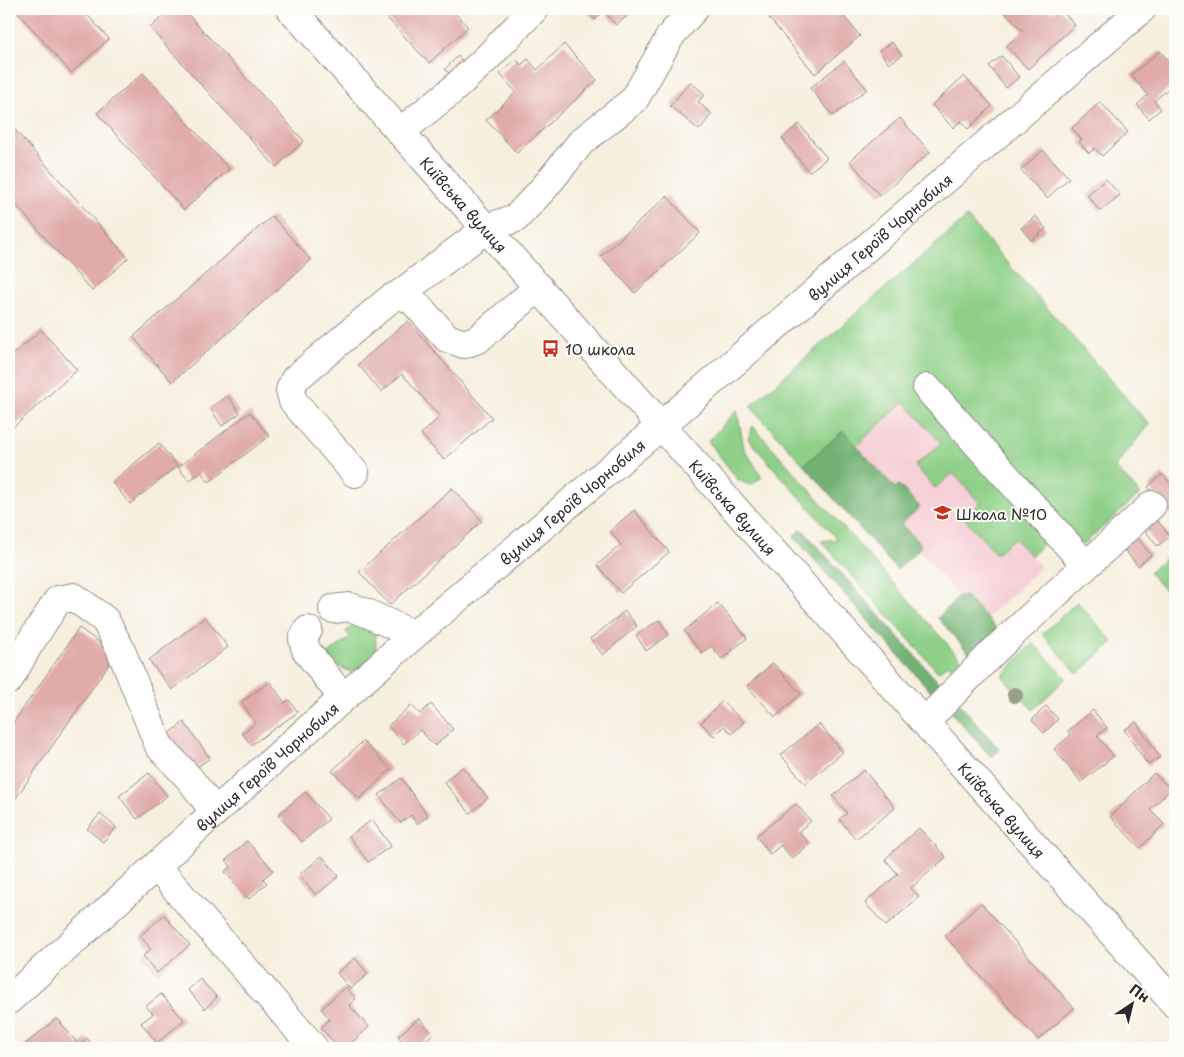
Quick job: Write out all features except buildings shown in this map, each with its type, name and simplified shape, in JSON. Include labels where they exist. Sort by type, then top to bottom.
[{"type":"street","name":"Київська вулиця","points":[[292,9],[1175,1004]]},
{"type":"street","points":[[401,131],[450,92],[487,58],[534,9]]},
{"type":"street","points":[[355,473],[294,401],[290,390],[295,379],[390,299],[400,294],[487,228],[516,218],[544,188],[582,141],[634,100],[671,35],[694,9]]},
{"type":"street","name":"вулиця Героїв Чорнобиля","points":[[9,1000],[215,812],[414,635],[662,425],[1142,9]]},
{"type":"street","points":[[400,294],[413,301],[447,338],[464,344],[478,339],[539,286]]},
{"type":"street","points":[[927,388],[1086,564]]},
{"type":"street","points":[[925,722],[995,650],[1152,505]]},
{"type":"street","points":[[9,680],[28,646],[58,600],[74,597],[105,620],[120,648],[159,746],[189,778],[215,812]]},
{"type":"street","points":[[333,610],[350,607],[414,635]]},
{"type":"street","points":[[308,630],[303,639],[306,650],[343,698]]},
{"type":"street","points":[[156,866],[314,1048]]},
{"type":"shaded area","name":"Школа №10","points":[[904,402],[941,443],[915,466],[935,488],[953,472],[981,503],[964,518],[996,553],[1014,537],[1041,567],[986,619],[966,596],[958,596],[918,550],[921,545],[901,524],[920,507],[899,485],[895,489],[856,446]]},
{"type":"green space","points":[[967,217],[1149,424],[1115,467],[1140,494],[1083,545],[1056,531],[1031,556],[1014,538],[996,554],[964,518],[980,503],[953,473],[935,488],[915,466],[941,443],[904,402],[856,446],[843,431],[804,465],[750,406]]},
{"type":"green space","points":[[737,410],[744,448],[762,477],[751,485],[739,481],[708,441]]},
{"type":"green space","points":[[753,426],[965,664],[956,673],[948,664],[938,672],[821,541],[837,539],[748,439]]},
{"type":"green space","points":[[843,431],[895,488],[899,485],[920,507],[901,524],[921,545],[897,570],[804,465]]},
{"type":"green space","points":[[802,529],[941,685],[932,693],[793,536]]},
{"type":"green space","points":[[1175,549],[1175,601],[1149,573]]},
{"type":"green space","points":[[958,596],[966,596],[1001,633],[973,658],[938,618]]},
{"type":"green space","points":[[1077,602],[1113,642],[1078,674],[1042,634]]},
{"type":"green space","points":[[358,623],[374,629],[376,644],[370,661],[351,672],[338,666],[327,655],[350,637],[346,631]]},
{"type":"green space","points":[[1033,643],[1066,678],[1033,710],[1002,676]]},
{"type":"green space","points":[[960,704],[1000,750],[991,757],[951,712]]},
{"type":"place","name":"10 школа","points":[[551,348]]},
{"type":"place","name":"Школа №10","points":[[942,513]]}]
